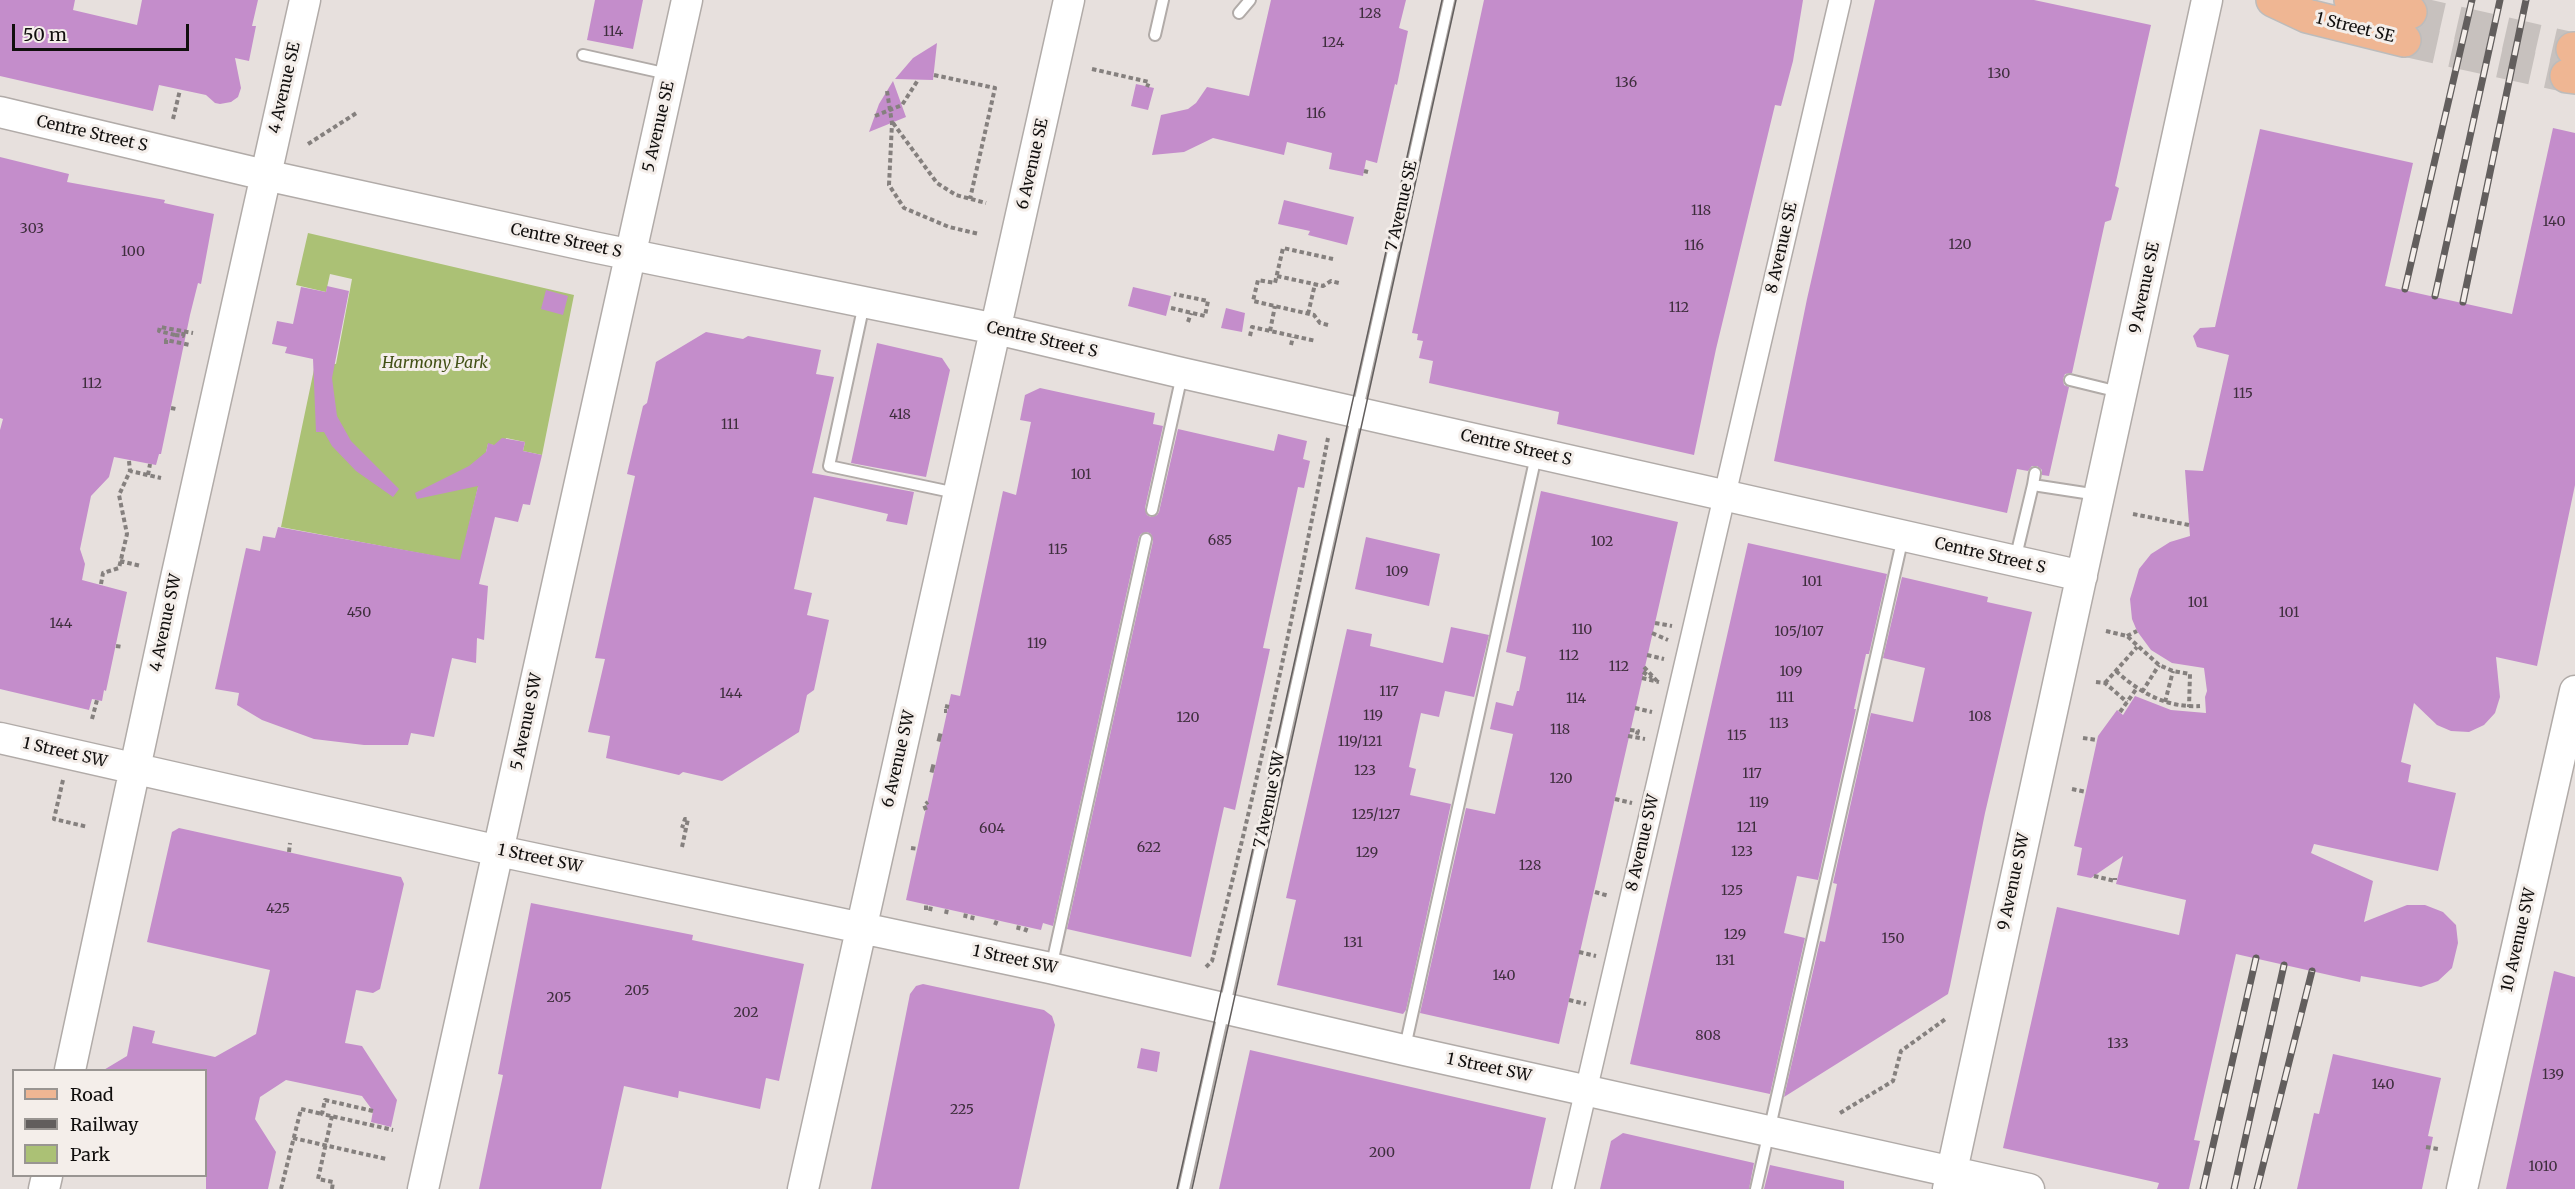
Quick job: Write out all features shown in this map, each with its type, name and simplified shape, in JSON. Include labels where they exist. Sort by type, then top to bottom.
[{"type":"main road","name":"4 Avenue SE","points":[[265,175],[305,0]]},
{"type":"main road","name":"5 Avenue SE","points":[[630,255],[687,0]]},
{"type":"main road","name":"6 Avenue SE","points":[[996,329],[1069,0]]},
{"type":"main road","name":"9 Avenue SE","points":[[2082,576],[2207,0]]},
{"type":"main road","name":"1 Street SE","points":[[2273,0],[2307,16],[2407,26],[2351,0]]},
{"type":"main road","name":"Centre Street S","points":[[0,112],[265,175],[630,255],[996,329],[2082,576]]},
{"type":"main road","name":"4 Avenue SW","points":[[70,1069],[265,175]]},
{"type":"main road","name":"5 Avenue SW","points":[[423,1189],[630,255]]},
{"type":"main road","name":"6 Avenue SW","points":[[803,1189],[996,329]]},
{"type":"main road","name":"9 Avenue SW","points":[[1950,1180],[2082,576]]},
{"type":"main road","name":"10 Avenue SW","points":[[2462,1189],[2575,691]]},
{"type":"main road","name":"1 Street SW","points":[[0,738],[499,851],[862,926],[1225,1007],[1404,1050],[1768,1130],[1950,1180],[2029,1189]]},
{"type":"street","name":"8 Avenue SE","points":[[1724,496],[1840,0]]},
{"type":"street","name":"8 Avenue SW","points":[[1563,1189],[1724,496]]},
{"type":"lane","points":[[1155,35],[1163,0]]},
{"type":"lane","points":[[1239,14],[1250,0]]},
{"type":"lane","name":"7 Avenue SE","points":[[1356,411],[1449,0]]},
{"type":"lane","points":[[583,55],[670,75]]},
{"type":"lane","points":[[864,302],[829,466],[959,494]]},
{"type":"lane","points":[[1152,510],[1182,373]]},
{"type":"lane","points":[[2070,380],[2122,393]]},
{"type":"lane","name":"7 Avenue SW","points":[[1184,1189],[1356,411]]},
{"type":"lane","points":[[1404,1050],[1536,453]]},
{"type":"lane","points":[[2014,561],[2035,473]]},
{"type":"lane","points":[[2033,485],[2100,495]]},
{"type":"lane","points":[[1755,1189],[1903,537]]},
{"type":"lane","points":[[1050,968],[1146,539]]},
{"type":"path","points":[[1092,69],[1149,81],[1147,87]]},
{"type":"path","points":[[934,75],[995,88],[970,199]]},
{"type":"path","points":[[875,116],[902,105],[918,80]]},
{"type":"path","points":[[173,119],[180,90]]},
{"type":"path","points":[[887,91],[892,123],[889,185],[904,208],[949,227],[979,234]]},
{"type":"path","points":[[308,144],[358,112]]},
{"type":"path","points":[[892,123],[937,183],[956,195],[986,203]]},
{"type":"path","points":[[1328,325],[1320,323],[1314,315],[1253,301],[1258,280],[1275,284],[1283,248],[1333,259]]},
{"type":"path","points":[[1277,276],[1323,286],[1332,281],[1339,283]]},
{"type":"path","points":[[1308,314],[1315,284]]},
{"type":"path","points":[[1171,308],[1205,316],[1208,301],[1174,294]]},
{"type":"path","points":[[1270,331],[1275,306]]},
{"type":"path","points":[[1188,322],[1191,313]]},
{"type":"path","points":[[184,329],[183,336],[159,331],[159,327],[165,327],[193,333]]},
{"type":"path","points":[[1250,336],[1251,327],[1316,341]]},
{"type":"path","points":[[1292,345],[1293,336]]},
{"type":"path","points":[[166,344],[166,340],[190,345]]},
{"type":"path","points":[[1206,967],[1212,961],[1229,894],[1310,534],[1328,438]]},
{"type":"path","points":[[100,584],[103,573],[118,568],[127,534],[119,495],[130,471],[129,461]]},
{"type":"path","points":[[148,475],[150,464]]},
{"type":"path","points":[[130,471],[161,478]]},
{"type":"path","points":[[2133,514],[2189,525]]},
{"type":"path","points":[[120,561],[141,566]]},
{"type":"path","points":[[2106,631],[2127,636],[2159,665],[2173,671],[2190,674],[2189,707]]},
{"type":"path","points":[[2127,636],[2136,632]]},
{"type":"path","points":[[116,645],[123,647]]},
{"type":"path","points":[[2105,683],[2137,647]]},
{"type":"path","points":[[2142,692],[2159,665]]},
{"type":"path","points":[[1643,672],[1657,681],[1644,667]]},
{"type":"path","points":[[2116,671],[2142,692],[2165,702],[2189,707],[2200,706]]},
{"type":"path","points":[[2165,702],[2173,671]]},
{"type":"path","points":[[2096,682],[2105,683],[2127,702]]},
{"type":"path","points":[[2120,712],[2137,688]]},
{"type":"path","points":[[92,719],[97,700]]},
{"type":"path","points":[[1630,730],[1638,731],[1636,737]]},
{"type":"path","points":[[2084,738],[2097,740]]},
{"type":"path","points":[[63,780],[54,819],[88,827]]},
{"type":"path","points":[[2072,789],[2086,792]]},
{"type":"path","points":[[682,828],[685,819],[688,819],[682,847]]},
{"type":"path","points":[[289,852],[290,843]]},
{"type":"path","points":[[911,848],[918,849]]},
{"type":"path","points":[[2094,876],[2115,881],[2115,878]]},
{"type":"path","points":[[1025,932],[1027,927]]},
{"type":"path","points":[[1840,1113],[1893,1081],[1901,1051],[1947,1018]]},
{"type":"path","points":[[322,1114],[325,1100],[373,1111]]},
{"type":"path","points":[[281,1189],[301,1108],[393,1130]]},
{"type":"path","points":[[332,1189],[333,1182],[318,1179],[333,1116]]},
{"type":"path","points":[[294,1138],[386,1159]]},
{"type":"path","points":[[2426,1146],[2438,1149]]},
{"type":"green space","name":"Harmony Park","points":[[308,233],[574,295],[542,455],[523,451],[525,442],[506,438],[504,447],[488,444],[457,577],[435,556],[281,527],[316,360],[336,364],[352,279],[330,274],[326,292],[296,285]]},
{"type":"building","points":[[0,0],[75,0],[73,10],[137,25],[142,0],[258,0],[252,26],[256,26],[249,61],[235,58],[241,88],[238,97],[231,102],[220,104],[215,103],[206,95],[159,85],[153,111],[0,76]]},
{"type":"building","points":[[595,0],[643,0],[633,49],[587,40]]},
{"type":"building","points":[[1271,0],[1406,0],[1399,28],[1408,31],[1397,85],[1395,84],[1377,163],[1366,160],[1363,176],[1329,169],[1332,153],[1287,142],[1284,155],[1213,138],[1184,152],[1152,155],[1161,115],[1188,109],[1196,103],[1207,87],[1249,96]]},
{"type":"building","points":[[1484,0],[1803,0],[1793,61],[1781,106],[1775,105],[1716,349],[1694,455],[1557,424],[1559,412],[1429,383],[1433,361],[1419,358],[1423,341],[1417,340],[1418,334],[1412,333]]},
{"type":"building","points":[[1875,0],[2034,0],[2151,25],[2115,186],[2119,188],[2111,220],[2105,222],[2072,373],[2065,374],[2063,379],[2064,385],[2069,387],[2049,476],[2042,475],[2042,470],[2037,466],[2032,466],[2028,471],[2017,469],[2007,513],[1774,461],[1807,299]]},
{"type":"building","points":[[937,43],[933,80],[895,79],[913,58]]},
{"type":"building","points":[[893,81],[906,117],[869,132],[879,104]]},
{"type":"building","points":[[1136,84],[1154,88],[1148,110],[1131,106]]},
{"type":"building","points":[[2553,128],[2575,133],[2575,485],[2537,666],[2496,657],[2500,697],[2495,713],[2484,725],[2469,732],[2451,731],[2437,725],[2414,703],[2401,762],[2411,765],[2408,782],[2456,793],[2438,871],[2314,844],[2311,853],[2373,881],[2364,922],[2407,905],[2425,905],[2443,912],[2456,925],[2458,943],[2452,968],[2438,981],[2421,987],[2361,976],[2360,982],[2236,954],[2194,1140],[2200,1141],[2189,1189],[2157,1189],[2159,1183],[2003,1148],[2057,907],[2179,935],[2186,900],[2116,884],[2123,856],[2091,878],[2077,875],[2082,848],[2074,846],[2098,736],[2117,710],[2123,715],[2135,696],[2171,710],[2206,713],[2207,691],[2204,668],[2172,663],[2151,650],[2137,631],[2132,619],[2130,599],[2139,569],[2151,554],[2170,542],[2190,536],[2185,470],[2203,471],[2229,355],[2197,347],[2193,336],[2200,328],[2215,327],[2260,129],[2413,163],[2385,286],[2512,314]]},
{"type":"building","points":[[0,157],[69,174],[67,182],[165,200],[164,203],[214,214],[201,284],[198,283],[190,315],[161,454],[159,454],[156,465],[114,457],[109,477],[91,496],[80,549],[85,564],[82,580],[127,592],[106,691],[104,690],[102,701],[92,699],[89,710],[0,689],[0,430],[3,419],[0,418]]},
{"type":"building","points":[[1284,200],[1354,217],[1347,245],[1308,235],[1310,231],[1278,224]]},
{"type":"building","points":[[327,286],[349,291],[332,378],[337,416],[351,441],[399,489],[393,497],[356,471],[332,446],[324,432],[316,432],[313,359],[285,353],[287,347],[272,344],[277,321],[293,324],[301,287],[326,292]]},
{"type":"building","points":[[1133,287],[1171,296],[1166,316],[1128,306]]},
{"type":"building","points":[[546,290],[568,296],[563,315],[541,309]]},
{"type":"building","points":[[1226,308],[1245,313],[1242,332],[1221,328]]},
{"type":"building","points":[[706,332],[743,339],[748,336],[821,350],[816,374],[834,377],[812,473],[914,492],[907,525],[886,521],[888,514],[814,497],[794,589],[812,593],[807,615],[829,620],[814,690],[807,695],[799,732],[722,781],[683,772],[679,775],[606,758],[610,736],[588,732],[605,659],[595,658],[635,476],[627,474],[643,406],[647,403],[656,362]]},
{"type":"building","points":[[877,343],[942,358],[950,370],[926,477],[851,463]]},
{"type":"building","points":[[1040,388],[1155,413],[1153,424],[1163,426],[1145,508],[1147,515],[1151,517],[1159,512],[1178,429],[1274,451],[1278,434],[1307,441],[1303,459],[1310,461],[1304,488],[1298,487],[1263,648],[1270,649],[1235,810],[1224,807],[1191,957],[1067,929],[1153,541],[1151,534],[1147,532],[1139,537],[1053,926],[1043,923],[1041,930],[906,900],[951,694],[960,696],[1003,491],[1016,495],[1031,422],[1020,420],[1025,395]]},
{"type":"building","points":[[502,438],[525,442],[523,451],[542,455],[530,505],[523,504],[518,522],[495,517],[479,584],[488,586],[484,640],[477,638],[476,663],[452,658],[434,737],[411,733],[408,745],[364,745],[314,739],[262,720],[237,705],[239,693],[215,689],[246,548],[260,551],[263,536],[275,538],[278,527],[460,560],[478,486],[417,499],[415,493],[469,466],[486,452],[488,443],[494,445]]},
{"type":"building","points":[[1541,491],[1678,522],[1559,1044],[1420,1013],[1466,808],[1495,814],[1513,734],[1490,729],[1496,702],[1513,706],[1517,691],[1519,691],[1526,657],[1506,652]]},
{"type":"building","points":[[1366,537],[1440,554],[1429,606],[1355,589]]},
{"type":"building","points":[[1748,543],[1887,574],[1869,654],[1866,654],[1818,880],[1797,876],[1784,933],[1805,938],[1770,1094],[1630,1064]]},
{"type":"building","points":[[1902,577],[1988,597],[1987,602],[2032,612],[1985,813],[1950,986],[1948,994],[1784,1097],[1820,941],[1825,942],[1837,884],[1833,883],[1871,713],[1913,722],[1925,668],[1883,658]]},
{"type":"building","points":[[1451,627],[1489,635],[1474,697],[1445,691],[1439,717],[1421,713],[1409,767],[1416,769],[1410,795],[1451,804],[1406,1010],[1403,1014],[1277,985],[1296,900],[1286,898],[1347,629],[1372,634],[1370,646],[1443,663]]},
{"type":"building","points":[[179,828],[401,877],[404,884],[380,989],[373,993],[356,990],[345,1043],[362,1046],[397,1100],[391,1127],[371,1122],[373,1111],[362,1096],[286,1080],[260,1097],[255,1119],[276,1152],[268,1189],[206,1189],[207,1069],[105,1069],[127,1056],[133,1026],[155,1031],[152,1043],[215,1057],[256,1034],[270,970],[147,942],[172,832]]},
{"type":"building","points":[[531,903],[693,935],[692,940],[804,964],[779,1081],[766,1078],[760,1109],[679,1091],[678,1098],[624,1086],[601,1189],[479,1189],[503,1075],[498,1074]]},
{"type":"building","points":[[2554,971],[2575,977],[2575,1189],[2506,1189]]},
{"type":"building","points":[[923,984],[1044,1010],[1052,1016],[1055,1025],[1019,1189],[871,1189],[910,994],[916,986]]},
{"type":"building","points":[[1141,1048],[1160,1052],[1157,1072],[1137,1068]]},
{"type":"building","points":[[1250,1050],[1546,1118],[1530,1189],[1219,1189]]},
{"type":"building","points":[[2333,1054],[2441,1078],[2428,1136],[2433,1137],[2422,1189],[2297,1189],[2314,1113],[2319,1114]]},
{"type":"building","points":[[1623,1133],[1754,1163],[1749,1189],[1600,1189],[1611,1141]]},
{"type":"building","points":[[1770,1165],[1844,1181],[1844,1189],[1764,1189]]},
{"type":"tunnel","points":[[2410,12],[2573,49]]},
{"type":"tunnel","points":[[2404,40],[2567,76]]},
{"type":"tram line","points":[[1177,1189],[1442,0]]},
{"type":"tram line","points":[[1192,1189],[1456,0]]},
{"type":"railway","points":[[2405,289],[2472,0]]},
{"type":"railway","points":[[2435,296],[2500,0]]},
{"type":"railway","points":[[2463,302],[2526,0]]},
{"type":"railway","points":[[2203,1189],[2256,958]]},
{"type":"railway","points":[[2234,1189],[2284,965]]},
{"type":"railway","points":[[2257,1189],[2312,971]]}]
